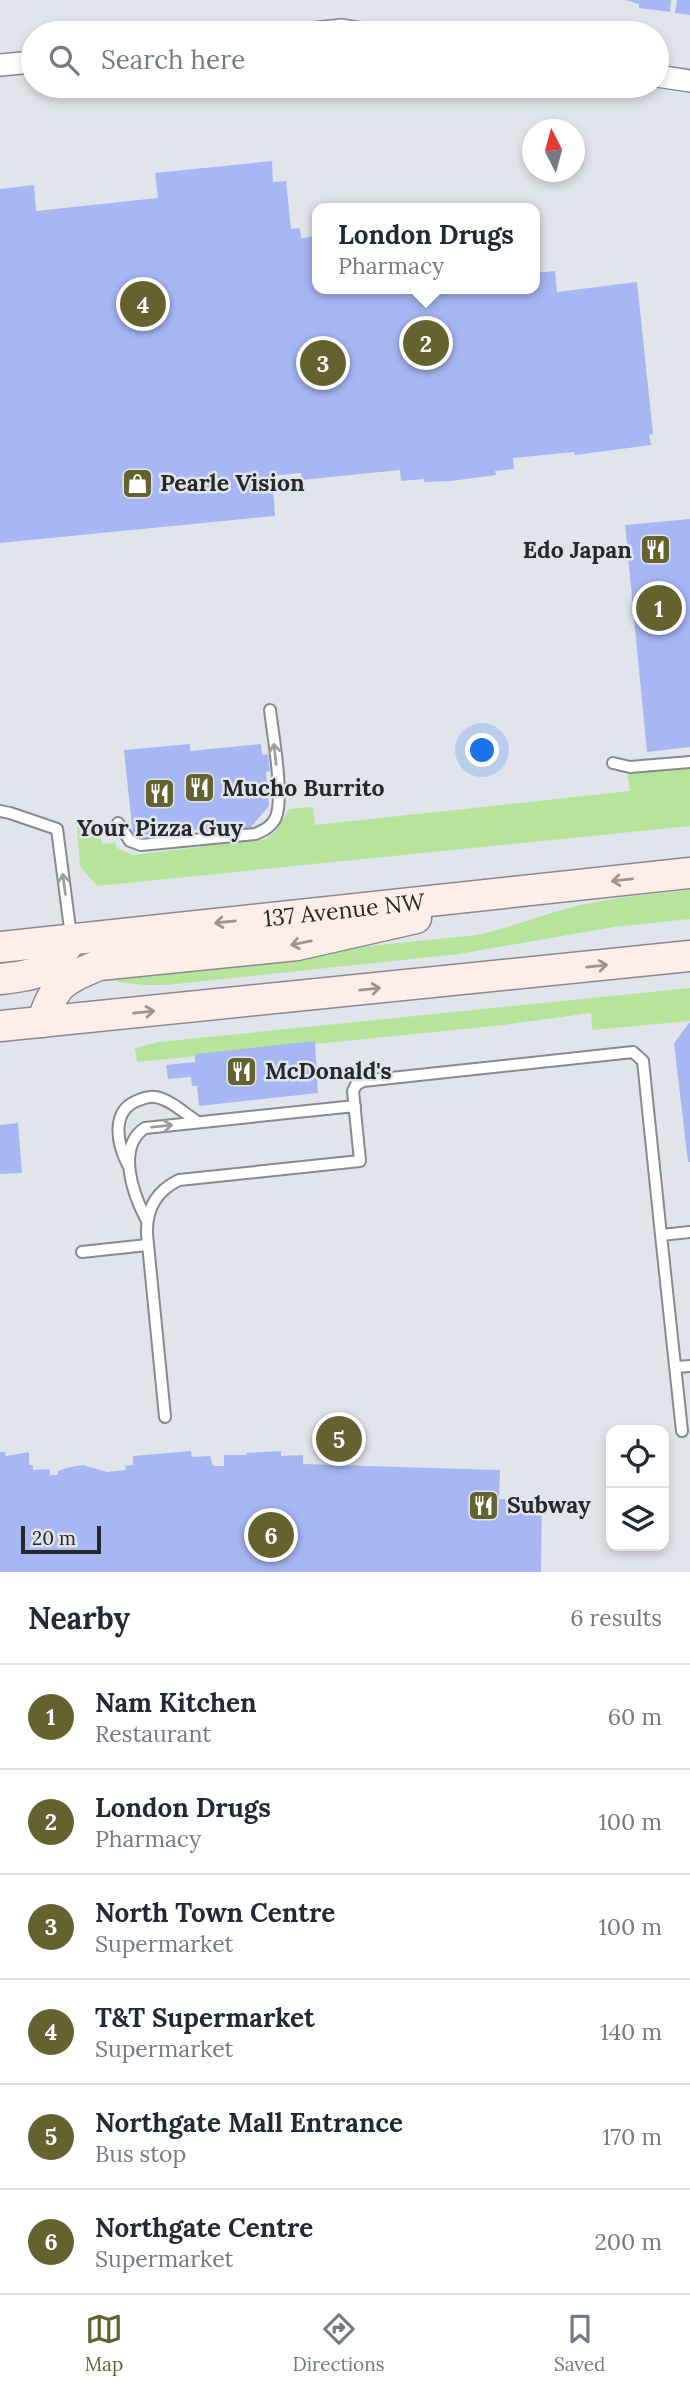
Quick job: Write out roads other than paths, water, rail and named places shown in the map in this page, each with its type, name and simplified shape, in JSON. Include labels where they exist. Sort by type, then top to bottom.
[{"type":"main road","name":"137 Avenue NW","points":[[0,947],[690,873]]},
{"type":"main road","points":[[41,1023],[52,992],[74,976],[99,965],[296,945],[559,886]]},
{"type":"main road","points":[[0,979],[32,975],[44,969],[55,962],[72,939]]},
{"type":"main road","points":[[0,1027],[690,956]]},
{"type":"street","points":[[0,65],[21,63]]},
{"type":"street","points":[[669,78],[690,81]]},
{"type":"lane","points":[[118,823],[130,841],[141,845],[255,834],[267,829],[275,819],[279,793],[270,710]]},
{"type":"lane","points":[[613,763],[630,767],[690,762]]},
{"type":"lane","points":[[5,812],[57,829],[72,939]]},
{"type":"lane","points":[[165,1417],[146,1219],[150,1206],[168,1185],[179,1180],[360,1161],[353,1091],[356,1085],[363,1081],[633,1052],[643,1061],[682,1431]]},
{"type":"lane","points":[[131,1171],[121,1152],[118,1128],[124,1108],[144,1097],[155,1097],[198,1122]]},
{"type":"lane","points":[[146,1219],[137,1203],[131,1171],[129,1150],[136,1134],[153,1126],[355,1106]]},
{"type":"lane","points":[[662,1236],[690,1233]]},
{"type":"lane","points":[[82,1251],[148,1245]]},
{"type":"lane","points":[[676,1367],[690,1366]]},
{"type":"place","name":"T&T Supermarket","points":[[143,304]]},
{"type":"place","name":"London Drugs","points":[[426,343]]},
{"type":"place","name":"North Town Centre","points":[[323,363]]},
{"type":"place","name":"Pearle Vision","points":[[137,483]]},
{"type":"place","name":"Edo Japan","points":[[655,550]]},
{"type":"place","name":"Nam Kitchen","points":[[659,608]]},
{"type":"place","name":"Mucho Burrito","points":[[199,788]]},
{"type":"place","name":"Your Pizza Guy","points":[[160,794]]},
{"type":"place","name":"McDonald's","points":[[242,1071]]},
{"type":"place","name":"Northgate Mall Entrance","points":[[339,1439]]},
{"type":"place","name":"Subway","points":[[484,1505]]},
{"type":"place","name":"Northgate Centre","points":[[271,1535]]}]
